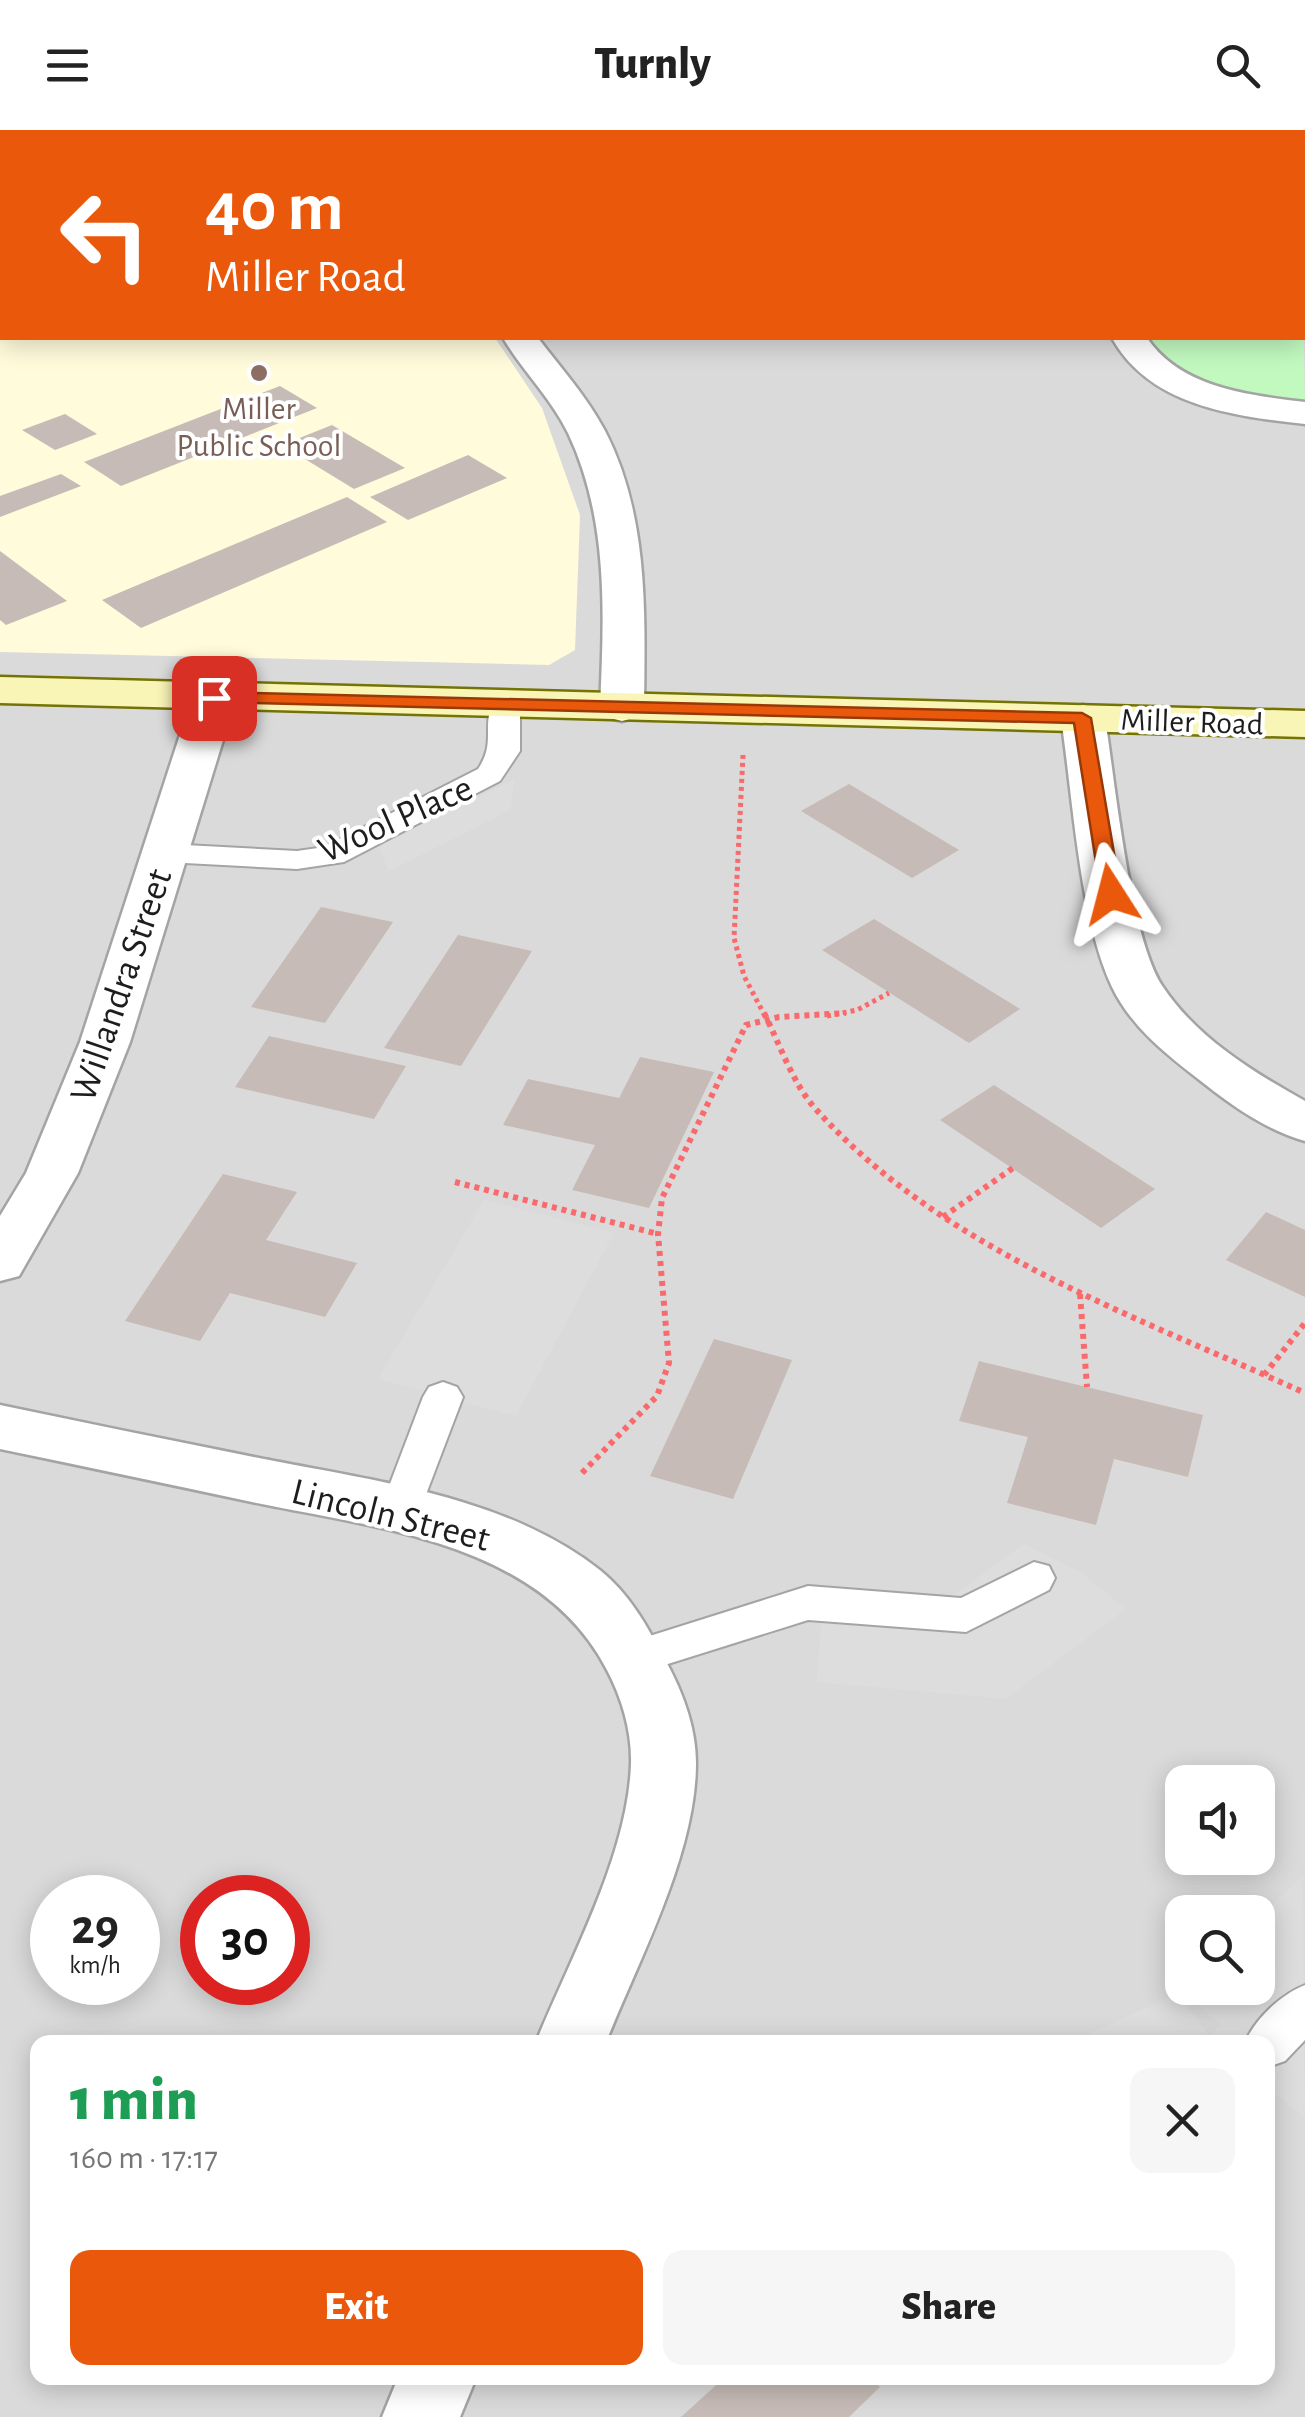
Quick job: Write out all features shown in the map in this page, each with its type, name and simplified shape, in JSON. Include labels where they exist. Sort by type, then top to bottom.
[{"type":"street","points":[[521,340],[586,431],[603,474],[625,575],[622,708]]},
{"type":"street","points":[[1130,340],[1148,364],[1178,382],[1233,401],[1305,412]]},
{"type":"street","name":"Miller Road","points":[[0,690],[1305,724]]},
{"type":"street","name":"Willandra Street","points":[[0,1262],[52,1173],[105,1042],[214,698]]},
{"type":"street","points":[[1082,718],[1116,928],[1138,988],[1175,1036],[1246,1090],[1305,1124]]},
{"type":"street","name":"Lincoln Street","points":[[0,1428],[400,1510],[489,1534],[541,1560],[612,1620],[636,1657],[661,1724],[664,1776],[648,1844],[574,2035]]},
{"type":"street","points":[[421,2417],[434,2385]]},
{"type":"lane","name":"Wool Place","points":[[166,853],[297,860],[332,855],[489,774],[505,751],[505,706]]},
{"type":"lane","points":[[400,1510],[443,1397]]},
{"type":"lane","points":[[636,1657],[808,1604],[966,1616],[1034,1578]]},
{"type":"lane","points":[[1275,2038],[1305,2007]]},
{"type":"path","points":[[744,742],[734,938],[744,976],[812,1106],[943,1217],[996,1252],[1305,1393]]},
{"type":"path","points":[[582,1472],[656,1396],[669,1363],[658,1234],[662,1198],[746,1026],[764,1018],[838,1015],[859,1010],[889,993]]},
{"type":"path","points":[[943,1217],[1013,1168]]},
{"type":"path","points":[[455,1182],[658,1234]]},
{"type":"path","points":[[1080,1293],[1087,1386]]},
{"type":"path","points":[[1264,1374],[1305,1324]]},
{"type":"shaded area","points":[[0,340],[1305,340],[1305,2417],[0,2417]]},
{"type":"shaded area","name":"Miller Public School","points":[[0,340],[496,340],[542,408],[580,515],[575,650],[549,665],[0,652]]},
{"type":"shaded area","points":[[515,779],[510,810],[389,871],[378,846]]},
{"type":"shaded area","points":[[484,1200],[614,1233],[516,1416],[378,1379]]},
{"type":"shaded area","points":[[1024,1544],[1082,1573],[1126,1609],[1006,1699],[817,1682],[824,1587],[949,1598]]},
{"type":"shaded area","points":[[1303,1876],[1305,2118],[1275,2094],[1275,2035],[1210,2035],[1221,2025],[1198,2005],[1275,2005],[1275,1902]]},
{"type":"shaded area","points":[[1165,1999],[1165,2005],[1187,2005],[1208,2035],[1086,2035]]},
{"type":"green space","points":[[1149,340],[1304,340],[1305,404],[1217,387],[1177,369]]},
{"type":"building","points":[[280,386],[317,408],[121,486],[84,462]]},
{"type":"building","points":[[65,414],[97,434],[55,450],[22,430]]},
{"type":"building","points":[[332,425],[405,468],[354,489],[282,445]]},
{"type":"building","points":[[468,455],[507,478],[408,520],[370,497]]},
{"type":"building","points":[[61,474],[81,486],[0,517],[0,496]]},
{"type":"building","points":[[347,497],[387,522],[141,628],[102,600]]},
{"type":"building","points":[[0,551],[67,601],[6,625],[0,620]]},
{"type":"building","points":[[849,784],[959,850],[912,878],[801,811]]},
{"type":"building","points":[[321,907],[393,922],[325,1023],[251,1007]]},
{"type":"building","points":[[874,919],[1020,1009],[969,1043],[822,950]]},
{"type":"building","points":[[458,935],[532,951],[461,1066],[384,1048]]},
{"type":"building","points":[[269,1036],[406,1066],[374,1119],[235,1087]]},
{"type":"building","points":[[640,1057],[714,1072],[649,1208],[572,1190],[595,1145],[503,1125],[528,1079],[619,1098]]},
{"type":"building","points":[[994,1085],[1155,1189],[1101,1228],[940,1120]]},
{"type":"building","points":[[223,1174],[297,1192],[266,1240],[357,1263],[325,1317],[230,1293],[200,1341],[125,1321]]},
{"type":"building","points":[[1266,1212],[1305,1230],[1305,1297],[1226,1260]]},
{"type":"building","points":[[714,1339],[792,1360],[733,1499],[650,1476]]},
{"type":"building","points":[[979,1361],[1203,1415],[1188,1477],[1114,1459],[1096,1525],[1007,1503],[1028,1437],[959,1421]]},
{"type":"building","points":[[716,2385],[880,2387],[849,2417],[681,2417]]},
{"type":"place","name":"Miller Public School","points":[[259,373]]},
{"type":"route","points":[[214,698],[1082,718],[1111,894]]}]
